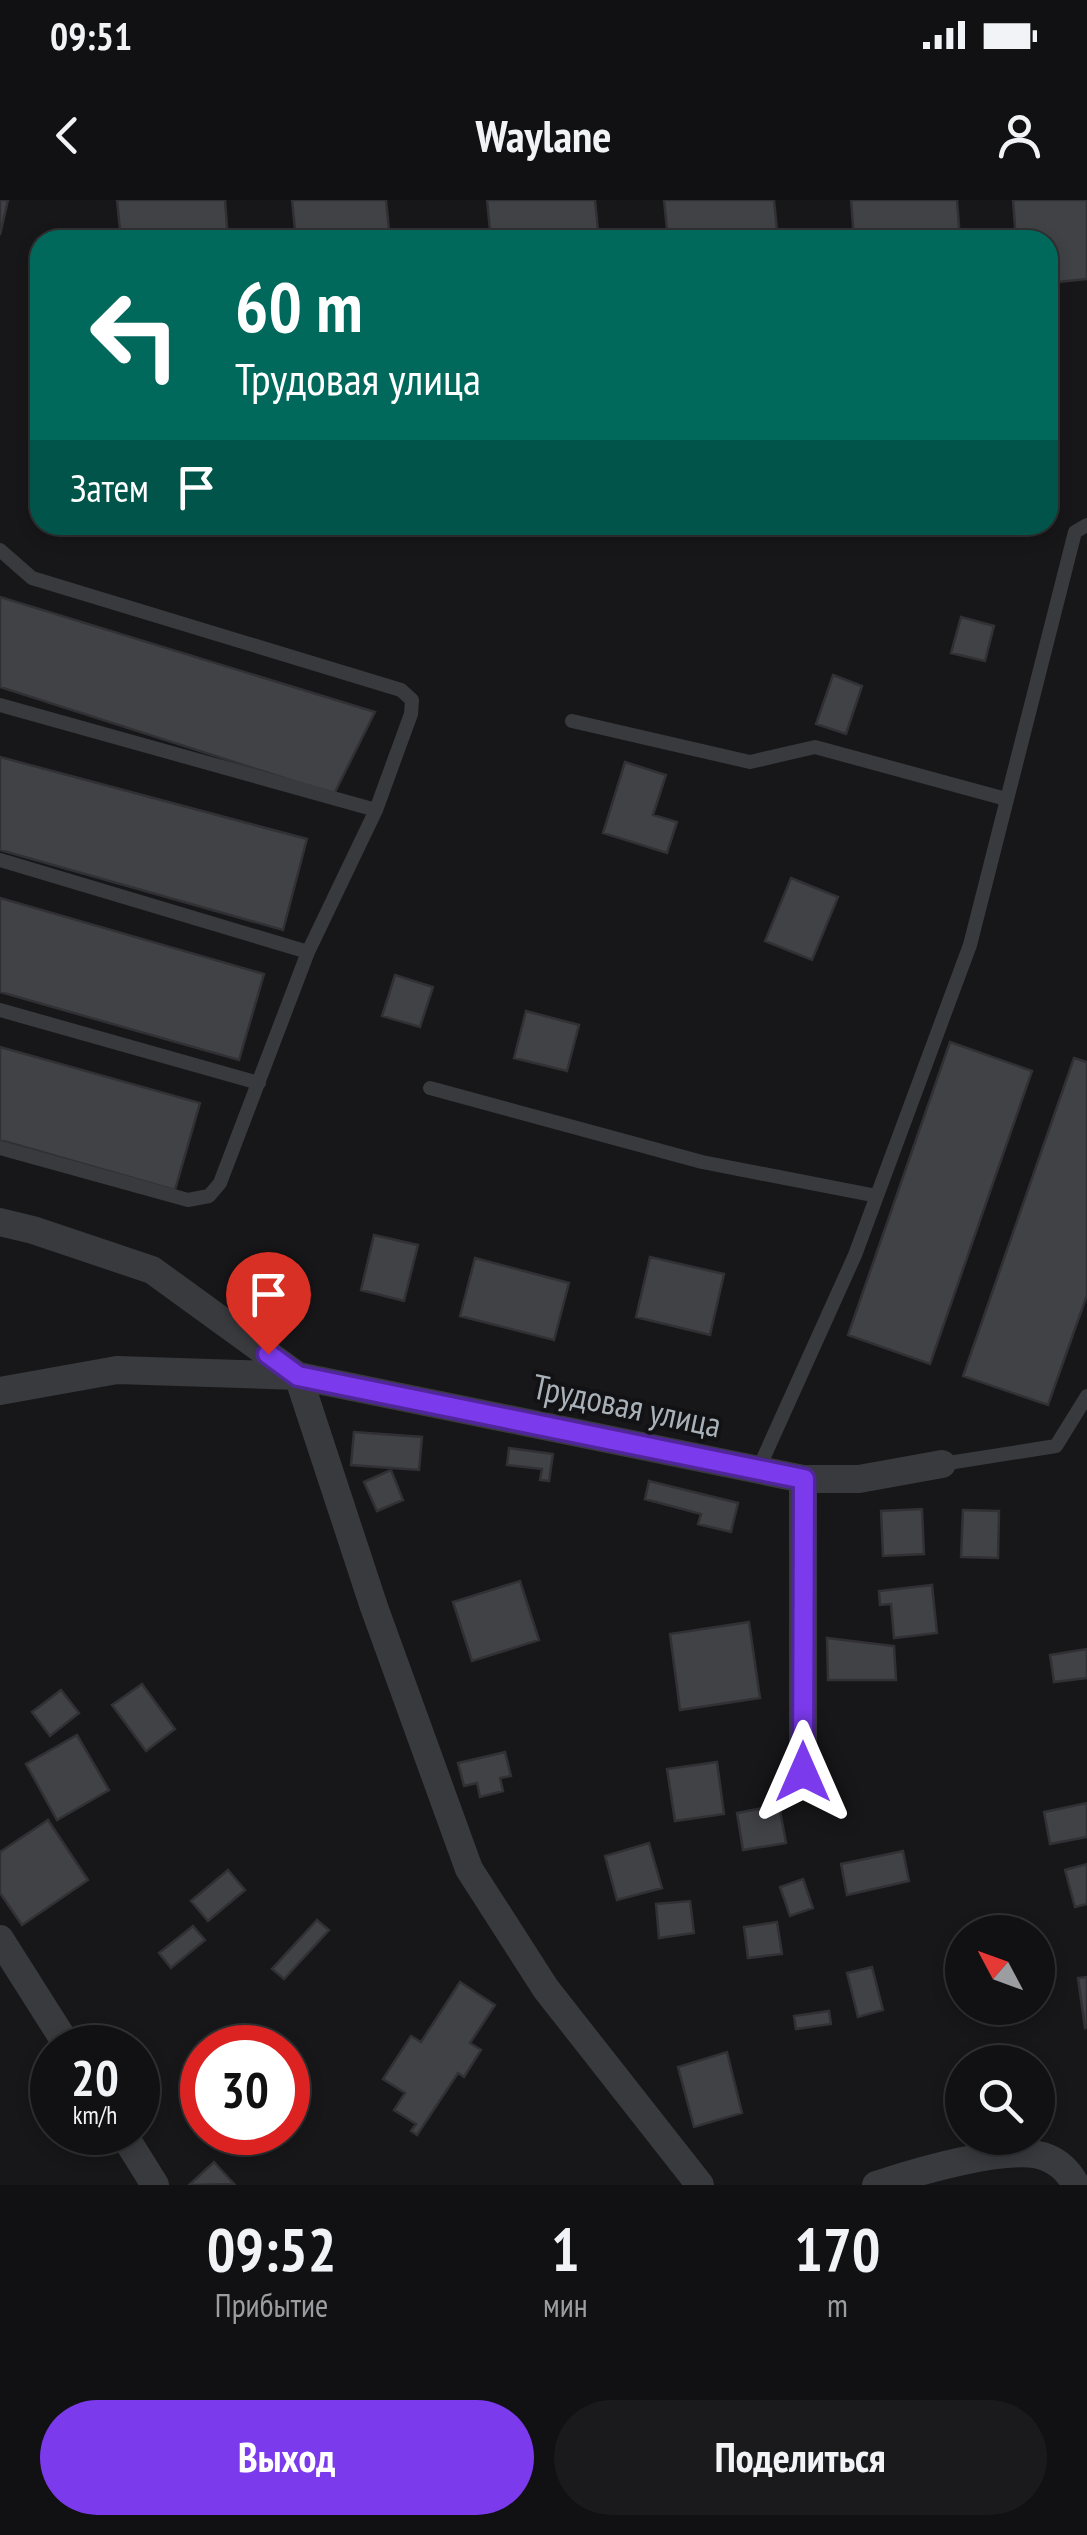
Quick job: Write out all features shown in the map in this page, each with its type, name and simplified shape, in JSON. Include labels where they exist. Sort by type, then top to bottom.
[{"type":"street","name":"Трудовая улица","points":[[0,1222],[152,1270],[298,1376]]},
{"type":"street","name":"Трудовая улица","points":[[0,1390],[117,1370],[298,1376],[804,1479],[859,1479],[942,1464]]},
{"type":"street","points":[[298,1376],[374,1607],[469,1868],[546,1989],[700,2185]]},
{"type":"street","points":[[803,1772],[804,1479]]},
{"type":"street","points":[[0,1939],[54,2025]]},
{"type":"street","points":[[876,2185],[919,2170],[1026,2152],[1048,2158],[1069,2173],[1076,2185]]},
{"type":"street","points":[[136,2155],[155,2185]]},
{"type":"lane","points":[[758,1470],[855,1256],[970,945],[1075,532],[1087,525]]},
{"type":"lane","points":[[0,550],[32,578],[401,690],[412,700],[411,714],[376,810],[308,952],[220,1184],[209,1196],[188,1200],[0,1148]]},
{"type":"lane","points":[[0,706],[376,810]]},
{"type":"lane","points":[[572,721],[750,762],[815,747],[1006,799]]},
{"type":"lane","points":[[0,860],[308,952]]},
{"type":"lane","points":[[0,1010],[259,1083]]},
{"type":"lane","points":[[430,1088],[702,1162],[877,1196]]},
{"type":"lane","points":[[942,1464],[1056,1446],[1087,1396]]},
{"type":"building","points":[[0,200],[8,200],[0,235]]},
{"type":"building","points":[[117,200],[225,200],[227,230],[120,230]]},
{"type":"building","points":[[292,200],[386,200],[389,230],[295,230]]},
{"type":"building","points":[[487,200],[595,200],[598,230],[490,230]]},
{"type":"building","points":[[664,200],[774,200],[777,230],[667,230]]},
{"type":"building","points":[[851,200],[957,200],[959,230],[853,230]]},
{"type":"building","points":[[1013,200],[1087,200],[1087,279],[1058,282],[1058,230],[1015,230]]},
{"type":"building","points":[[0,597],[375,712],[334,794],[0,687]]},
{"type":"building","points":[[961,617],[994,626],[985,661],[951,653]]},
{"type":"building","points":[[833,675],[862,686],[846,734],[816,724]]},
{"type":"building","points":[[0,757],[307,839],[283,930],[0,850]]},
{"type":"building","points":[[625,762],[666,775],[653,815],[677,822],[667,853],[603,833]]},
{"type":"building","points":[[791,878],[838,897],[812,960],[765,941]]},
{"type":"building","points":[[0,898],[264,974],[239,1060],[0,992]]},
{"type":"building","points":[[395,975],[433,987],[420,1027],[382,1016]]},
{"type":"building","points":[[526,1011],[579,1025],[567,1071],[514,1058]]},
{"type":"building","points":[[950,1042],[1032,1071],[930,1364],[848,1335]]},
{"type":"building","points":[[0,1047],[200,1103],[175,1190],[0,1140]]},
{"type":"building","points":[[1074,1058],[1087,1062],[1087,1295],[1048,1405],[963,1376]]},
{"type":"building","points":[[374,1235],[418,1245],[404,1301],[361,1290]]},
{"type":"building","points":[[650,1257],[724,1274],[710,1335],[636,1317]]},
{"type":"building","points":[[475,1258],[569,1283],[554,1340],[460,1316]]},
{"type":"building","points":[[354,1432],[422,1437],[419,1470],[351,1465]]},
{"type":"building","points":[[509,1448],[553,1454],[549,1481],[540,1480],[542,1469],[507,1465]]},
{"type":"building","points":[[391,1470],[403,1500],[377,1511],[364,1482]]},
{"type":"building","points":[[649,1481],[738,1503],[731,1532],[698,1524],[701,1514],[645,1499]]},
{"type":"building","points":[[922,1509],[924,1554],[883,1556],[881,1511]]},
{"type":"building","points":[[963,1510],[999,1511],[998,1558],[961,1557]]},
{"type":"building","points":[[520,1581],[539,1640],[472,1661],[453,1602]]},
{"type":"building","points":[[932,1585],[937,1633],[894,1638],[891,1604],[880,1605],[879,1591]]},
{"type":"building","points":[[749,1622],[760,1698],[680,1710],[670,1634]]},
{"type":"building","points":[[827,1638],[894,1646],[896,1680],[828,1680]]},
{"type":"building","points":[[1087,1649],[1087,1678],[1054,1682],[1050,1655]]},
{"type":"building","points":[[142,1684],[175,1729],[146,1751],[112,1705]]},
{"type":"building","points":[[61,1690],[79,1713],[50,1736],[32,1712]]},
{"type":"building","points":[[77,1735],[109,1790],[57,1820],[26,1764]]},
{"type":"building","points":[[505,1752],[511,1776],[500,1778],[503,1791],[480,1797],[477,1783],[464,1786],[458,1763]]},
{"type":"building","points":[[717,1762],[724,1814],[675,1821],[667,1769]]},
{"type":"building","points":[[1087,1803],[1087,1837],[1050,1844],[1044,1812]]},
{"type":"building","points":[[779,1805],[786,1843],[743,1850],[737,1813]]},
{"type":"building","points":[[48,1820],[88,1880],[22,1925],[0,1893],[0,1852]]},
{"type":"building","points":[[649,1843],[662,1888],[617,1900],[605,1856]]},
{"type":"building","points":[[903,1851],[909,1881],[847,1895],[841,1864]]},
{"type":"building","points":[[1087,1864],[1087,1904],[1075,1907],[1065,1870]]},
{"type":"building","points":[[228,1870],[245,1890],[208,1921],[191,1901]]},
{"type":"building","points":[[803,1879],[813,1908],[790,1916],[780,1887]]},
{"type":"building","points":[[690,1901],[694,1933],[659,1938],[656,1904]]},
{"type":"building","points":[[317,1920],[329,1930],[284,1979],[272,1969]]},
{"type":"building","points":[[777,1922],[782,1954],[748,1958],[744,1927]]},
{"type":"building","points":[[193,1926],[205,1940],[171,1968],[159,1953]]},
{"type":"building","points":[[872,1967],[883,2010],[858,2017],[847,1973]]},
{"type":"building","points":[[1087,1977],[1087,2027],[1085,2028],[1078,1978]]},
{"type":"building","points":[[460,1982],[495,2005],[470,2043],[481,2050],[464,2077],[458,2073],[417,2135],[411,2131],[416,2124],[394,2110],[405,2093],[383,2079],[411,2036],[421,2042]]},
{"type":"building","points":[[829,2011],[831,2024],[796,2029],[794,2016]]},
{"type":"building","points":[[727,2052],[742,2113],[694,2127],[678,2067]]},
{"type":"building","points":[[214,2162],[234,2184],[189,2185]]},
{"type":"route","points":[[268,1354],[298,1376],[804,1479],[803,1772]]}]
